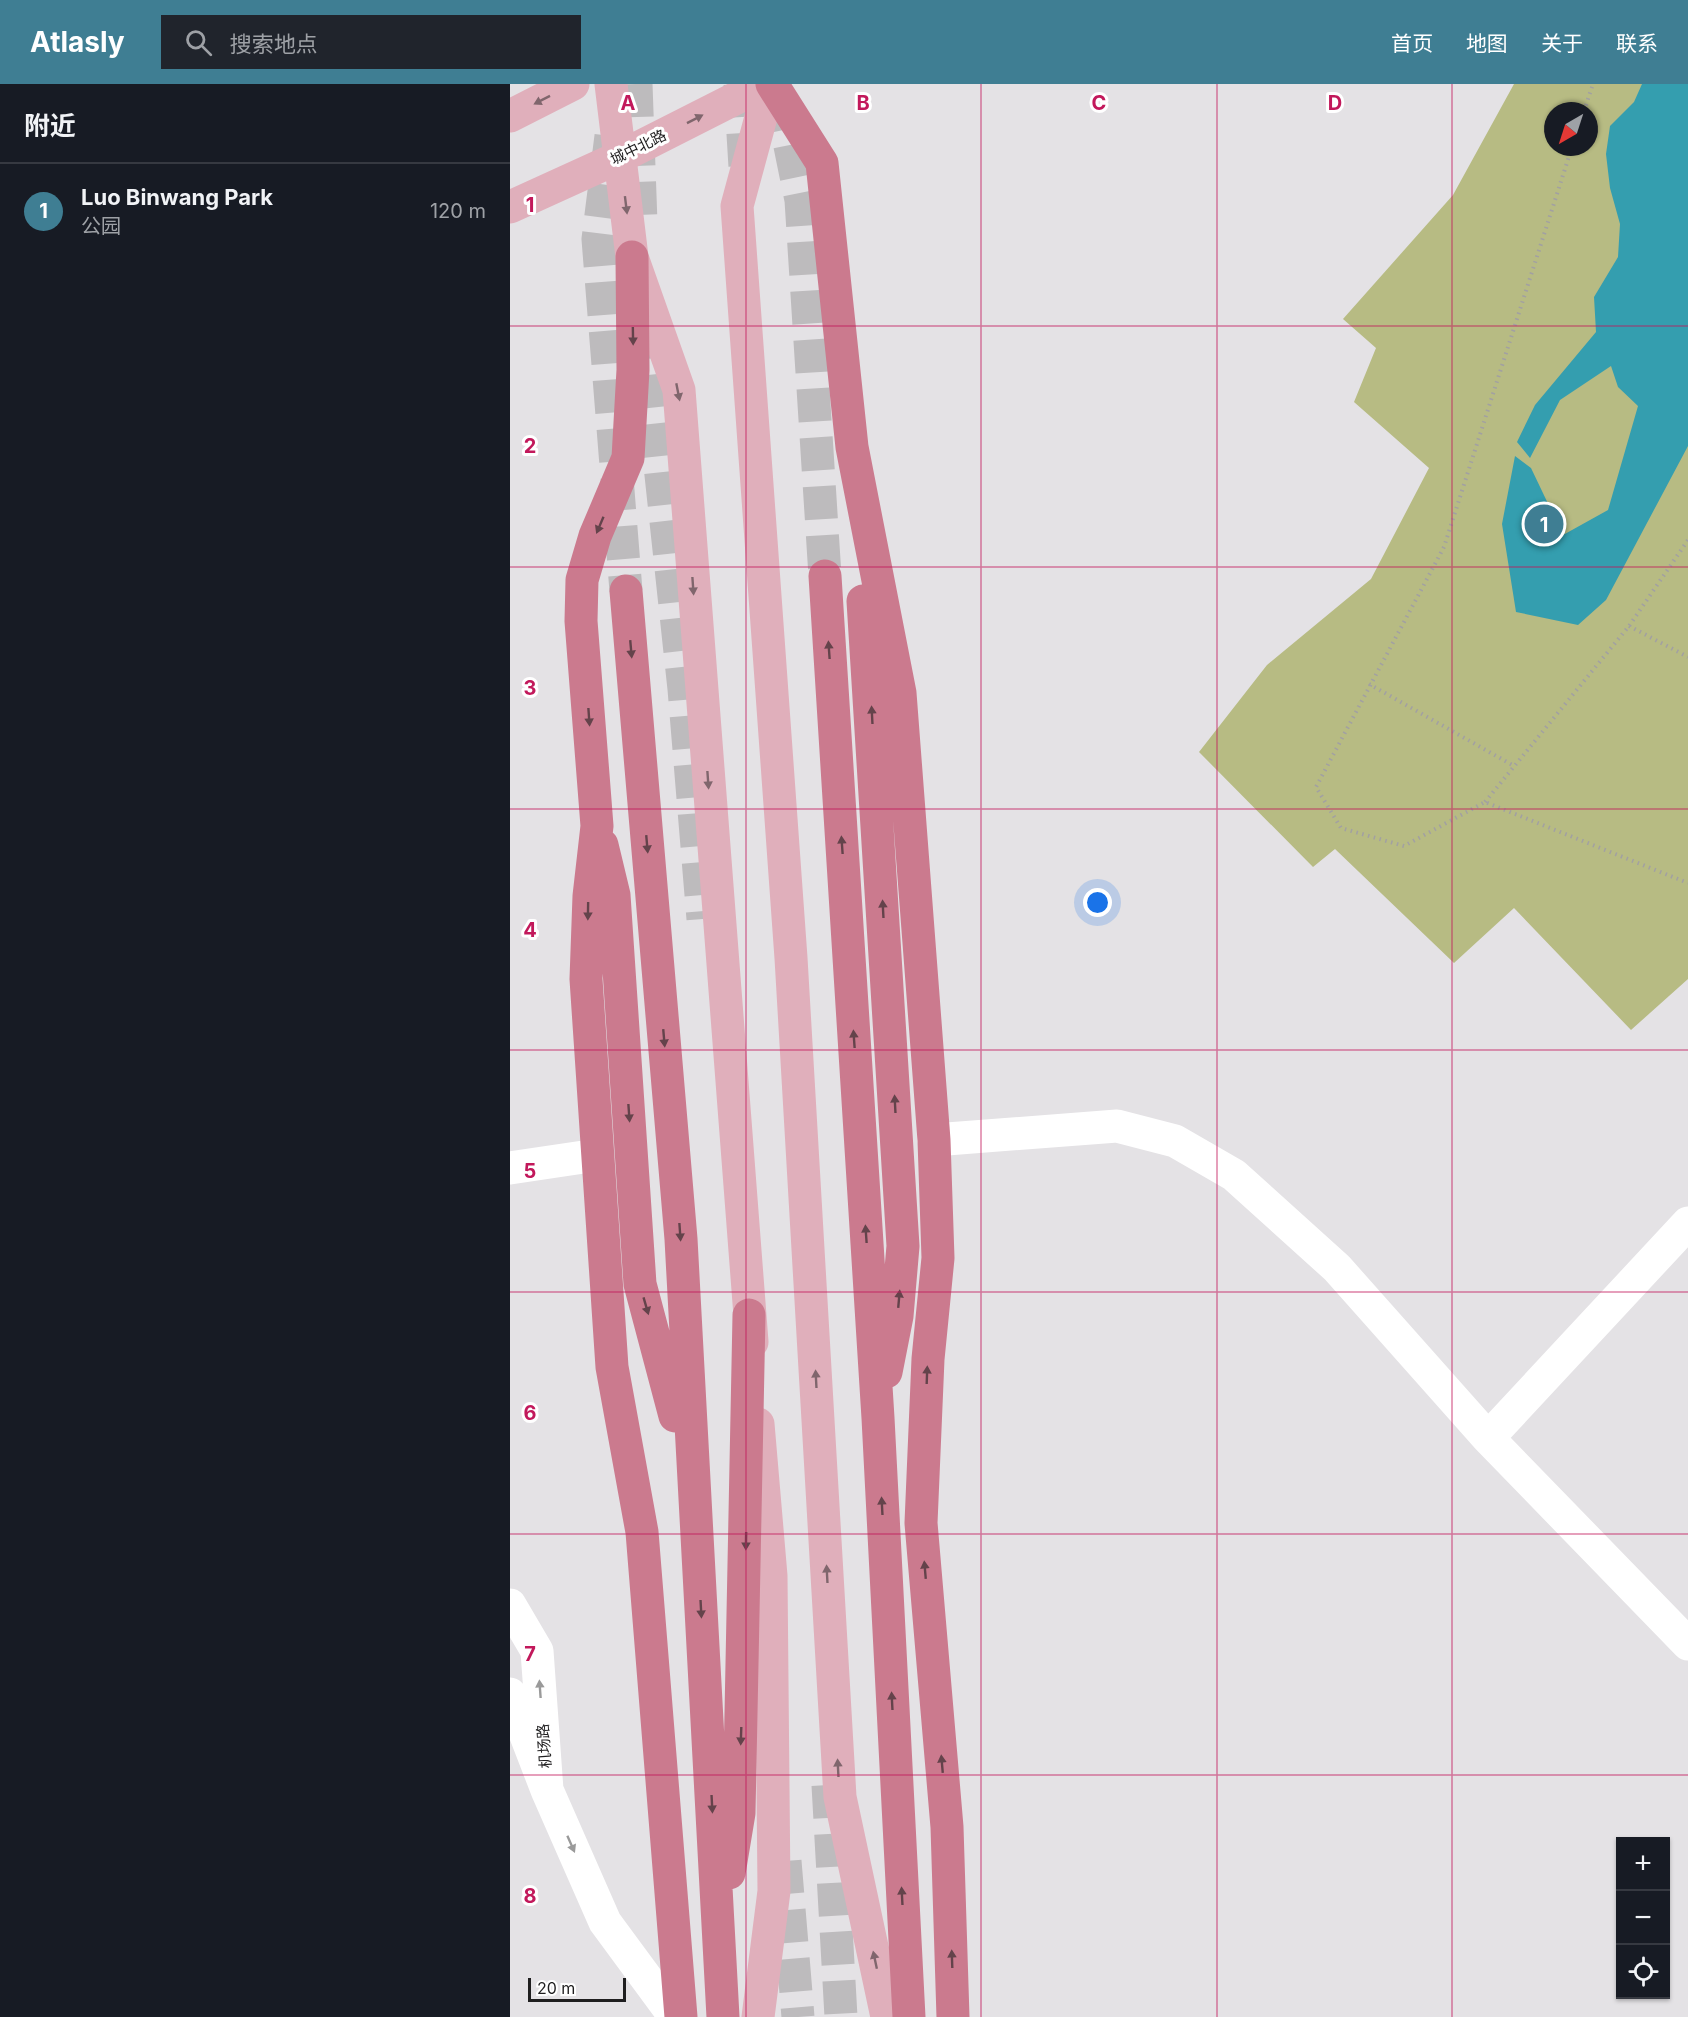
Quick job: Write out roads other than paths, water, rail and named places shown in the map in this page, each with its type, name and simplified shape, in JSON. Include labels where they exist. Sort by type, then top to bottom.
[{"type":"highway","points":[[771,84],[822,163],[852,447],[869,676],[903,1246],[897,1316],[878,1418]]},
{"type":"highway","points":[[632,256],[633,370],[628,458],[595,537],[582,580],[581,621],[597,826],[614,895],[640,1284],[666,1378],[696,1521]]},
{"type":"highway","points":[[852,447],[900,693],[934,1140],[938,1258],[928,1359],[921,1524],[947,1827],[953,2017]]},
{"type":"highway","points":[[825,576],[878,1418],[909,2017]]},
{"type":"highway","points":[[626,591],[681,1239],[723,2017]]},
{"type":"highway","points":[[597,826],[589,896],[586,979],[597,1155],[612,1367],[642,1532],[681,2017]]},
{"type":"highway","points":[[706,2017],[739,1813],[749,1315]]},
{"type":"highway","points":[[715,2017],[722,1978]]},
{"type":"main road","points":[[510,116],[573,84]]},
{"type":"main road","points":[[611,84],[632,256],[679,390],[749,1315],[772,1587],[774,1891],[758,2017]]},
{"type":"main road","name":"城中北路","points":[[510,207],[620,157],[764,84]]},
{"type":"main road","points":[[771,84],[737,206],[791,958],[840,1797],[887,2017]]},
{"type":"street","points":[[934,1140],[1117,1126],[1175,1140],[1234,1175],[1337,1268],[1488,1438],[1688,1644]]},
{"type":"street","points":[[510,1168],[597,1155]]},
{"type":"street","points":[[1488,1438],[1688,1223]]},
{"type":"street","name":"机场路","points":[[510,1605],[537,1651],[547,1791]]},
{"type":"street","name":"机场路","points":[[510,1694],[547,1791]]},
{"type":"street","points":[[547,1791],[605,1922],[675,2017]]},
{"type":"water","points":[[1642,84],[1688,84],[1688,446],[1606,600],[1578,625],[1516,612],[1502,524],[1515,456],[1531,468],[1563,535],[1608,510],[1638,406],[1618,387],[1611,366],[1560,400],[1530,458],[1517,442],[1535,405],[1596,332],[1594,297],[1618,257],[1620,224],[1610,188],[1606,154],[1610,126],[1634,102]]},
{"type":"tunnel","points":[[636,84],[641,223]]},
{"type":"tunnel","points":[[740,84],[745,167]]},
{"type":"tunnel","points":[[780,97],[801,200],[825,576]]},
{"type":"tunnel","points":[[611,136],[598,239],[626,591]]},
{"type":"tunnel","points":[[645,326],[684,689],[703,919]]},
{"type":"tunnel","points":[[828,1785],[841,2017]]},
{"type":"tunnel","points":[[785,1861],[798,2017]]},
{"type":"place","name":"Luo Binwang Park","points":[[1544,524]]}]
